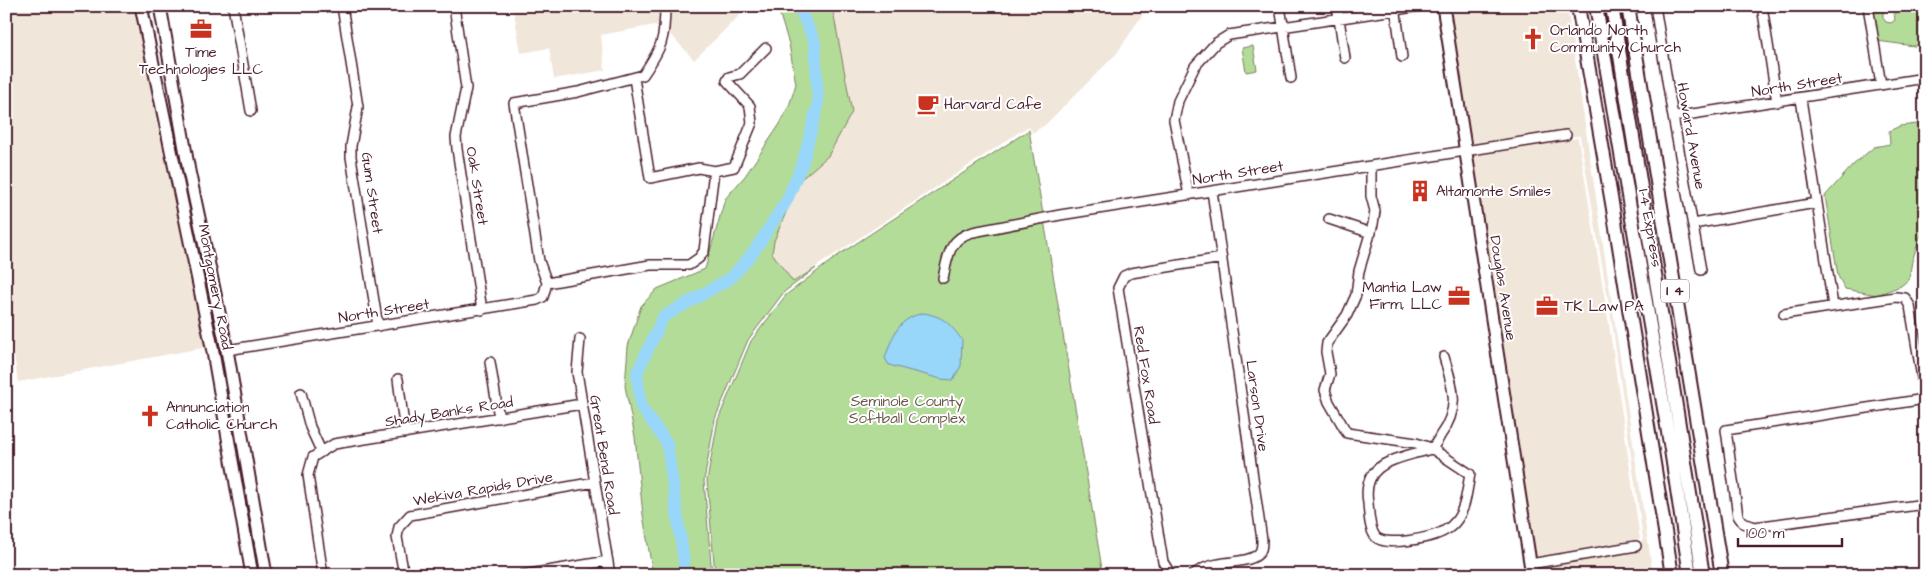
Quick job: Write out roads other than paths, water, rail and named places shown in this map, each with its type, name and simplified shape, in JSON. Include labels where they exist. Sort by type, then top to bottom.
[{"type":"highway","points":[[1578,6],[1614,212],[1672,575]]},
{"type":"highway","name":"I-4 Express","points":[[1596,6],[1671,450],[1690,575]]},
{"type":"highway","name":"I-4 Express","points":[[1612,6],[1703,575]]},
{"type":"highway","name":"I 4","points":[[1628,6],[1722,575]]},
{"type":"main road","name":"Montgomery Road","points":[[141,6],[211,342],[252,575]]},
{"type":"main road","name":"Montgomery Road","points":[[160,6],[191,181],[228,350],[266,575]]},
{"type":"main road","name":"Douglas Avenue","points":[[1443,6],[1531,569]]},
{"type":"street","points":[[233,6],[250,111]]},
{"type":"street","name":"Gum Street","points":[[342,6],[358,107],[351,146],[352,157],[378,326]]},
{"type":"street","name":"Oak Street","points":[[454,6],[466,88],[456,137],[456,150],[482,310]]},
{"type":"street","points":[[665,6],[665,32],[661,47],[643,75],[578,92],[514,103],[539,261],[547,283],[650,265],[689,265],[696,262],[704,251],[714,171]]},
{"type":"street","points":[[1280,6],[1291,78]]},
{"type":"street","points":[[1337,6],[1345,58]]},
{"type":"street","points":[[1189,195],[1174,120],[1178,101],[1195,66],[1211,48],[1229,35],[1395,8],[1421,6]]},
{"type":"street","name":"Howard Avenue","points":[[1655,6],[1673,117],[1702,270]]},
{"type":"street","points":[[1762,6],[1777,102]]},
{"type":"street","points":[[1868,6],[1881,85]]},
{"type":"street","points":[[1395,8],[1402,57]]},
{"type":"street","points":[[634,78],[650,178],[699,168],[714,171],[734,167],[752,123],[750,106],[726,81],[729,77],[740,74],[766,48]]},
{"type":"street","name":"North Street","points":[[1673,117],[1925,78]]},
{"type":"street","points":[[1801,98],[1833,306]]},
{"type":"street","name":"North Street","points":[[943,278],[951,247],[963,235],[1060,215],[1566,135]]},
{"type":"street","points":[[1371,166],[1371,196],[1375,212],[1371,233],[1359,271],[1356,295],[1347,315],[1327,343],[1326,352],[1330,374],[1325,390],[1329,402],[1347,433],[1416,443],[1431,448],[1470,474],[1464,506],[1456,522],[1443,532],[1417,539],[1388,542],[1379,540],[1374,535],[1371,521],[1366,493],[1368,481],[1376,470],[1389,460],[1431,448],[1452,415],[1454,403],[1453,389],[1444,357]]},
{"type":"street","name":"Larson Drive","points":[[1193,575],[1199,569],[1210,565],[1250,558],[1257,555],[1262,548],[1212,191]]},
{"type":"street","points":[[1693,224],[1816,203]]},
{"type":"street","points":[[1329,219],[1371,233]]},
{"type":"street","points":[[1114,273],[1122,279],[1131,273],[1222,258]]},
{"type":"street","name":"Red Fox Road","points":[[1122,279],[1118,288],[1164,562],[1171,575]]},
{"type":"street","name":"North Street","points":[[228,350],[538,300],[543,296],[547,283]]},
{"type":"street","points":[[1784,314],[1896,297],[1905,298],[1910,306],[1925,398],[1726,430],[1738,516],[1743,523],[1754,528],[1925,504]]},
{"type":"street","name":"Great Bend Road","points":[[580,339],[577,372],[610,575]]},
{"type":"street","points":[[490,362],[499,418]]},
{"type":"street","points":[[398,379],[405,433]]},
{"type":"street","points":[[301,393],[310,427],[321,451],[313,457],[308,475],[323,575]]},
{"type":"street","name":"Shady Banks Road","points":[[321,451],[334,444],[582,404]]},
{"type":"street","name":"Wekiva Rapids Drive","points":[[404,575],[397,537],[399,527],[410,515],[594,482]]},
{"type":"street","points":[[1531,569],[1636,546]]},
{"type":"street","points":[[523,575],[608,561]]},
{"type":"water","points":[[924,313],[942,319],[962,340],[961,366],[953,380],[941,379],[889,365],[885,358],[894,335],[902,323],[915,315]]},
{"type":"waterway","points":[[684,575],[684,562],[667,443],[641,407],[637,373],[663,317],[731,278],[755,250],[787,200],[803,162],[818,104],[815,42],[798,6]]},
{"type":"place","name":"Time Technologies LLC","points":[[201,29]]},
{"type":"place","name":"Orlando North Community Church","points":[[1533,39]]},
{"type":"place","name":"Harvard Cafe","points":[[928,104]]},
{"type":"place","name":"Altamonte Smiles","points":[[1420,191]]},
{"type":"place","name":"Mantia Law Firm, LLC","points":[[1459,296]]},
{"type":"place","name":"TK Law PA","points":[[1547,306]]},
{"type":"place","name":"Annunciation Catholic Church","points":[[150,416]]},
{"type":"park label","name":"Seminole County Softball Complex","points":[[907,410]]}]
